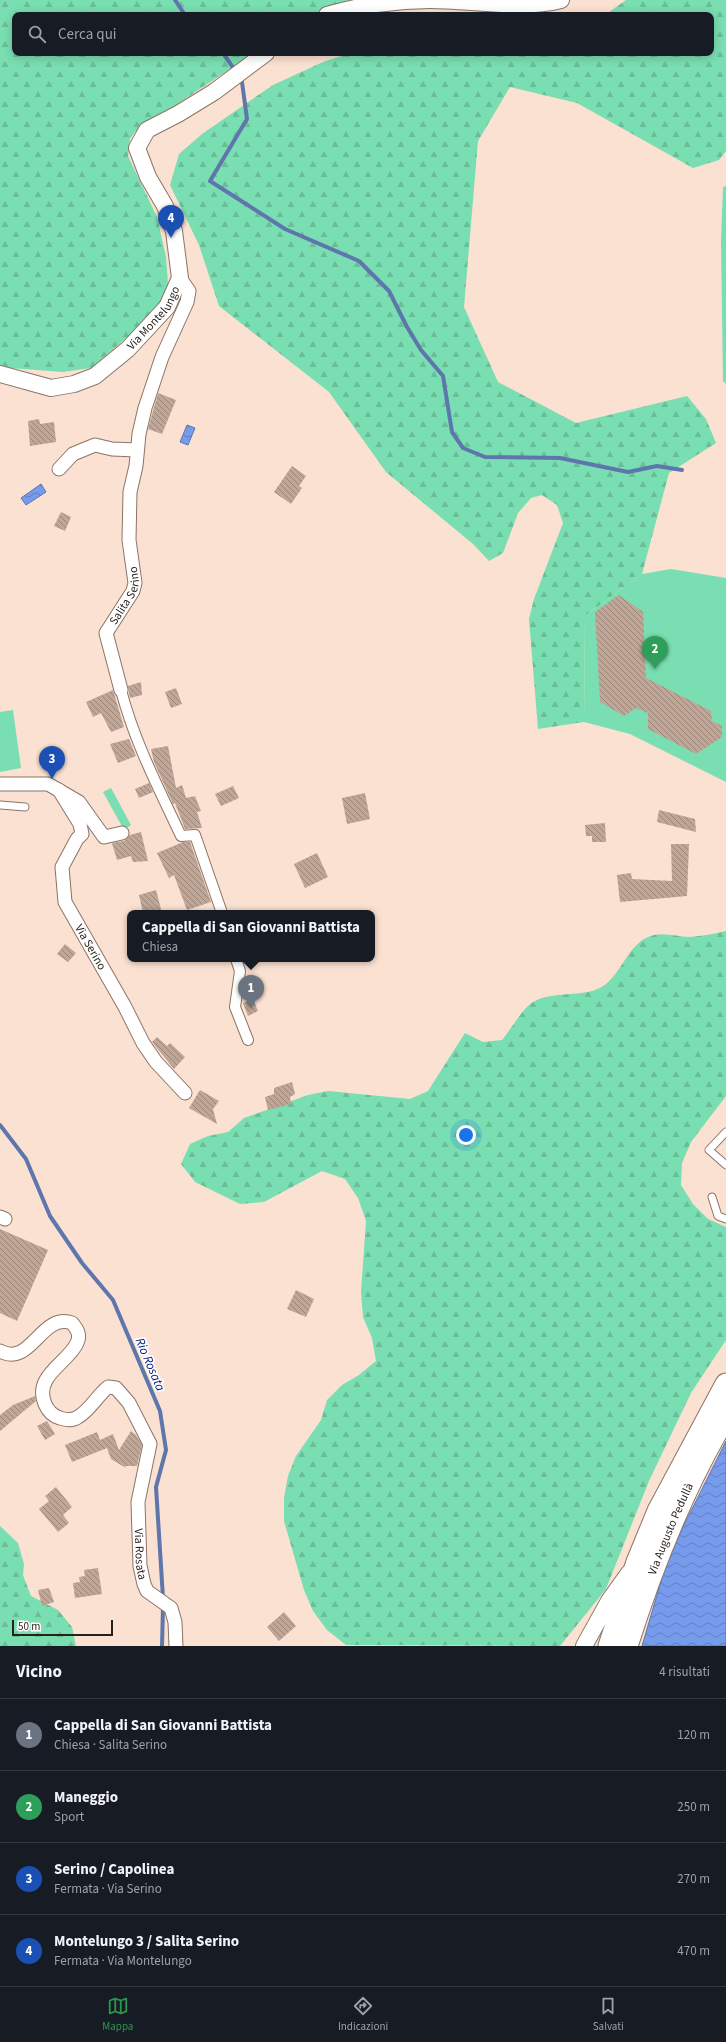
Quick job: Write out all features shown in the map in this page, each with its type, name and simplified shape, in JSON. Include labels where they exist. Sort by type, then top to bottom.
[{"type":"main road","name":"Via Augusto Pedullà","points":[[609,1646],[637,1562],[658,1511],[726,1384]]},
{"type":"main road","name":"Via Augusto Pedullà","points":[[627,1646],[675,1515],[726,1416]]},
{"type":"street","points":[[337,12],[361,5],[388,2],[430,0],[509,4],[554,2],[561,0]]},
{"type":"street","name":"Via Montelungo","points":[[0,374],[51,388],[74,384],[95,376],[128,349],[167,308],[180,278],[174,231],[165,206],[148,177],[137,148],[147,130],[178,114],[208,95],[262,56]]},
{"type":"street","name":"Salita Serino","points":[[180,278],[189,291],[187,302],[162,357],[144,408],[136,466],[130,492],[129,540],[135,583],[133,591],[106,633],[129,719],[181,836],[195,835],[221,910]]},
{"type":"street","points":[[59,469],[73,454],[95,445],[112,449],[137,450]]},
{"type":"street","points":[[0,784],[48,784],[79,802],[104,837],[122,833]]},
{"type":"street","name":"Via Serino","points":[[59,790],[80,824],[82,834],[77,839],[62,867],[65,902],[143,1043],[156,1062],[185,1093]]},
{"type":"street","points":[[237,962],[240,971],[235,1007],[248,1040]]},
{"type":"street","name":"Via Rosata","points":[[0,1351],[14,1356],[22,1352],[45,1330],[60,1322],[72,1323],[78,1331],[78,1342],[47,1380],[43,1388],[46,1407],[54,1416],[69,1420],[77,1418],[84,1413],[108,1387],[116,1388],[123,1394],[150,1444],[138,1502],[140,1521],[140,1566],[147,1591],[171,1608],[176,1622],[176,1646]]},
{"type":"street","name":"Via Augusto Pedullà","points":[[584,1646],[609,1601],[637,1562]]},
{"type":"lane","points":[[0,805],[25,807]]},
{"type":"lane","points":[[726,1132],[709,1150],[726,1165]]},
{"type":"lane","points":[[712,1197],[718,1216],[726,1219]]},
{"type":"green space","points":[[0,0],[349,0],[319,12],[12,12],[12,56],[249,56],[135,132],[130,139],[128,156],[157,217],[166,257],[168,284],[161,301],[132,333],[91,368],[63,372],[10,368],[0,365]]},
{"type":"green space","points":[[626,0],[726,0],[726,151],[719,160],[693,168],[577,103],[510,87],[478,141],[464,307],[498,382],[576,423],[687,396],[706,419],[716,443],[669,473],[642,574],[585,616],[584,722],[538,729],[529,619],[534,599],[563,523],[557,505],[542,495],[531,498],[518,513],[503,553],[489,561],[473,544],[386,472],[329,392],[219,306],[199,245],[170,185],[179,154],[202,134],[273,85],[323,62],[341,56],[714,56],[714,12],[609,12]]},
{"type":"green space","points":[[726,186],[726,384],[723,381],[721,241],[723,187]]},
{"type":"green space","points":[[671,569],[726,578],[726,782],[630,734],[584,722],[585,616],[642,574]]},
{"type":"green space","points":[[13,710],[21,768],[0,772],[0,712]]},
{"type":"green space","points":[[111,788],[131,825],[124,830],[103,792]]},
{"type":"green space","points":[[726,931],[726,1096],[691,1142],[682,1163],[681,1185],[693,1204],[708,1219],[726,1227],[726,1340],[691,1393],[649,1481],[606,1589],[560,1646],[346,1645],[327,1630],[313,1611],[304,1590],[284,1521],[284,1498],[288,1476],[296,1456],[321,1420],[327,1400],[342,1385],[359,1375],[376,1361],[372,1338],[363,1317],[361,1292],[366,1221],[358,1198],[345,1179],[322,1171],[264,1202],[240,1204],[195,1182],[181,1164],[190,1144],[208,1136],[228,1132],[244,1118],[308,1095],[328,1091],[410,1099],[428,1091],[465,1033],[483,1042],[502,1040],[524,1010],[537,1000],[556,995],[588,992],[606,984],[612,979],[636,946],[641,941],[653,935],[664,934],[690,937]]},
{"type":"green space","points":[[0,1526],[18,1543],[24,1564],[23,1575],[31,1596],[58,1610],[72,1627],[76,1646],[0,1646]]},
{"type":"water","points":[[187,425],[195,428],[188,445],[180,442]]},
{"type":"water","points":[[41,484],[46,492],[26,505],[21,498]]},
{"type":"water","points":[[726,1441],[726,1646],[642,1646],[668,1557]]},
{"type":"building","points":[[158,393],[176,400],[162,434],[148,429]]},
{"type":"building","points":[[39,419],[40,424],[54,422],[56,442],[30,446],[28,421]]},
{"type":"building","points":[[292,466],[306,476],[299,486],[302,488],[291,504],[274,492]]},
{"type":"building","points":[[61,512],[71,517],[65,531],[54,526]]},
{"type":"building","points":[[619,595],[643,612],[646,678],[711,711],[712,721],[722,726],[722,737],[696,754],[648,729],[648,713],[636,708],[624,716],[600,702],[595,612]]},
{"type":"building","points":[[141,682],[142,695],[130,698],[128,686]]},
{"type":"building","points":[[176,688],[182,704],[171,708],[165,692]]},
{"type":"building","points":[[113,690],[124,727],[111,732],[101,713],[93,717],[86,702]]},
{"type":"building","points":[[129,739],[136,756],[118,763],[110,744]]},
{"type":"building","points":[[168,746],[176,788],[182,785],[186,798],[195,796],[201,811],[197,812],[202,828],[185,829],[175,803],[173,804],[154,762],[151,749]]},
{"type":"building","points":[[149,783],[153,792],[139,798],[135,789]]},
{"type":"building","points":[[233,786],[239,798],[221,806],[215,794]]},
{"type":"building","points":[[365,793],[370,819],[347,824],[342,798]]},
{"type":"building","points":[[659,810],[695,819],[696,832],[657,822]]},
{"type":"building","points":[[605,823],[606,842],[592,842],[592,836],[586,836],[585,825]]},
{"type":"building","points":[[141,832],[148,861],[133,862],[131,856],[117,860],[112,843],[124,841],[130,835]]},
{"type":"building","points":[[183,842],[190,842],[211,902],[187,910],[174,875],[169,878],[157,853]]},
{"type":"building","points":[[671,844],[689,844],[687,896],[620,902],[617,875],[631,873],[632,879],[672,881]]},
{"type":"building","points":[[317,853],[328,877],[305,888],[294,864]]},
{"type":"building","points":[[156,890],[161,910],[142,910],[139,895]]},
{"type":"building","points":[[65,944],[76,953],[68,962],[57,954]]},
{"type":"building","points":[[253,999],[258,1011],[248,1016],[243,1003]]},
{"type":"building","points":[[157,1037],[167,1046],[170,1043],[185,1057],[174,1069],[152,1042]]},
{"type":"building","points":[[292,1082],[295,1094],[290,1097],[291,1104],[268,1110],[265,1097],[274,1094],[274,1088]]},
{"type":"building","points":[[200,1090],[219,1101],[213,1109],[217,1124],[189,1108]]},
{"type":"building","points":[[0,1229],[48,1250],[17,1321],[0,1313]]},
{"type":"building","points":[[296,1290],[314,1299],[306,1317],[287,1309]]},
{"type":"building","points":[[35,1396],[36,1401],[0,1431],[0,1415],[13,1405]]},
{"type":"building","points":[[47,1421],[55,1434],[45,1440],[37,1426]]},
{"type":"building","points":[[131,1431],[136,1435],[142,1445],[137,1466],[125,1466],[126,1468],[111,1459],[107,1448],[72,1462],[65,1445],[97,1432],[100,1440],[113,1434],[119,1450]]},
{"type":"building","points":[[56,1487],[72,1507],[63,1515],[69,1523],[58,1532],[39,1509],[49,1501],[45,1496]]},
{"type":"building","points":[[98,1568],[102,1594],[75,1598],[73,1583],[80,1582],[79,1577],[85,1576],[84,1570]]},
{"type":"building","points":[[49,1588],[54,1602],[42,1606],[38,1590]]},
{"type":"building","points":[[284,1612],[296,1626],[279,1641],[267,1627]]},
{"type":"waterway","points":[[175,0],[183,12]]},
{"type":"waterway","points":[[225,56],[236,72]]},
{"type":"waterway","points":[[240,78],[242,82],[247,119],[210,181],[285,229],[359,261],[389,291],[407,327],[421,350],[443,376],[452,432],[463,448],[485,457],[560,458],[628,472],[657,466],[682,470]]},
{"type":"waterway","name":"Rio Rosata","points":[[0,1125],[26,1159],[50,1216],[82,1263],[113,1300],[160,1411],[166,1450],[156,1487],[163,1598]]},
{"type":"waterway","name":"Rio Rosata","points":[[162,1646],[163,1607]]},
{"type":"place","name":"Montelungo 3 / Salita Serino","points":[[171,238]]},
{"type":"place","name":"Maneggio","points":[[655,669]]},
{"type":"place","name":"Serino / Capolinea","points":[[52,779]]},
{"type":"place","name":"Cappella di San Giovanni Battista","points":[[251,1008]]}]
